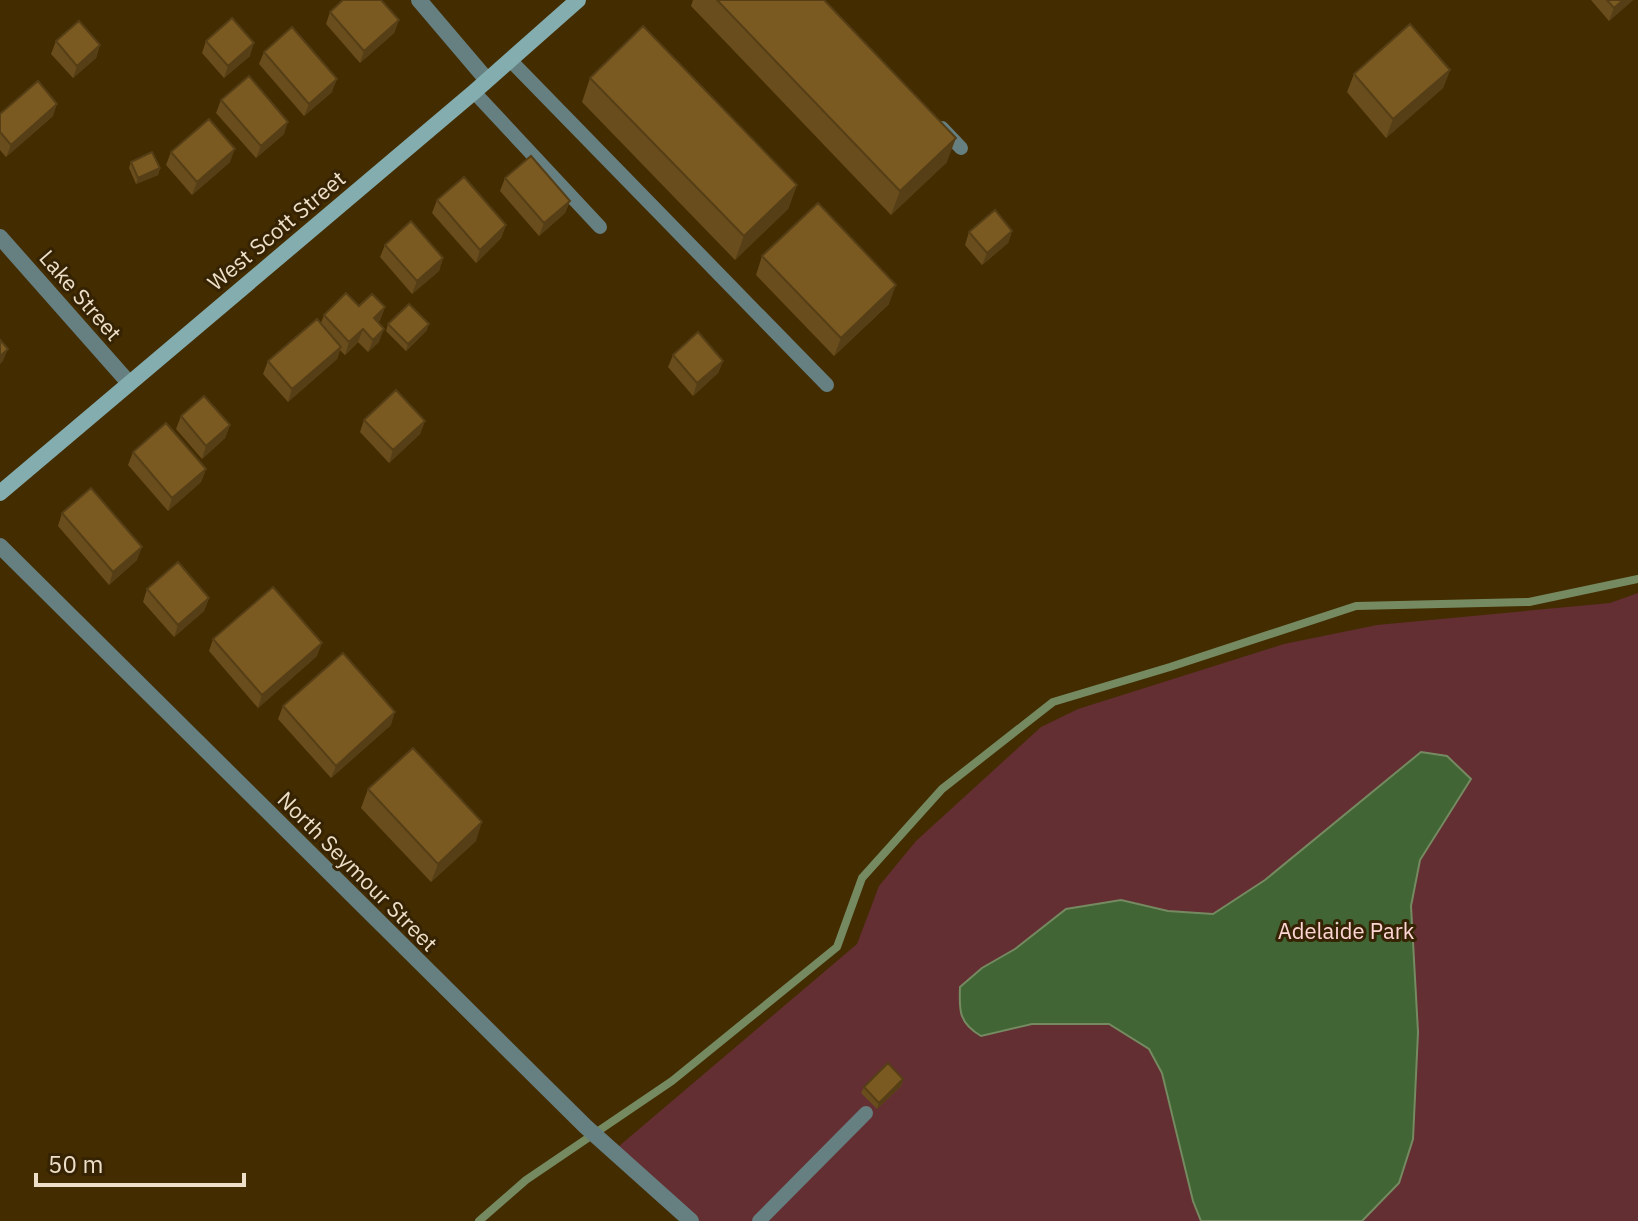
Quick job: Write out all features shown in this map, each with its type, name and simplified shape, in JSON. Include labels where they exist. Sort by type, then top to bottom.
[{"type":"main road","name":"West Scott Street","points":[[0,493],[474,92],[578,0]]},
{"type":"street","points":[[419,0],[487,80]]},
{"type":"street","name":"Lake Street","points":[[0,237],[129,383]]},
{"type":"street","name":"North Seymour Street","points":[[0,546],[585,1126],[691,1221]]},
{"type":"lane","points":[[510,60],[827,385]]},
{"type":"lane","points":[[474,92],[600,227]]},
{"type":"lane","points":[[930,115],[961,148]]},
{"type":"lane","points":[[759,1221],[866,1113]]},
{"type":"green space","name":"Adelaide Park","points":[[1638,593],[1638,1221],[691,1221],[612,1152],[857,944],[879,886],[916,841],[1041,727],[1078,709],[1284,644],[1377,625],[1610,603]]},
{"type":"shaded area","points":[[1421,752],[1447,756],[1471,779],[1420,860],[1411,906],[1418,1032],[1413,1139],[1399,1183],[1362,1221],[1201,1221],[1193,1201],[1162,1073],[1149,1049],[1109,1024],[1032,1024],[981,1036],[964,1021],[960,1010],[960,987],[1066,909],[1121,900],[1168,911],[1213,914],[1265,880]]},
{"type":"building","points":[[343,0],[381,0],[399,20],[364,51],[330,12]]},
{"type":"building","points":[[717,0],[824,0],[956,138],[900,191]]},
{"type":"building","points":[[1607,0],[1623,0],[1614,8]]},
{"type":"building","points":[[232,18],[254,43],[228,66],[206,41]]},
{"type":"building","points":[[79,21],[100,45],[77,66],[56,41]]},
{"type":"building","points":[[1410,24],[1450,70],[1393,119],[1354,74]]},
{"type":"building","points":[[643,26],[797,185],[744,236],[590,78]]},
{"type":"building","points":[[292,27],[337,79],[309,104],[264,52]]},
{"type":"building","points":[[249,76],[288,122],[261,146],[221,100]]},
{"type":"building","points":[[38,81],[57,104],[11,145],[0,132],[0,114]]},
{"type":"building","points":[[209,119],[235,149],[197,182],[171,152]]},
{"type":"building","points":[[152,152],[160,168],[138,178],[131,162]]},
{"type":"building","points":[[531,156],[570,201],[544,223],[505,178]]},
{"type":"building","points":[[464,177],[506,225],[480,250],[437,200]]},
{"type":"building","points":[[818,203],[896,285],[841,338],[762,256]]},
{"type":"building","points":[[995,210],[1012,231],[987,253],[969,232]]},
{"type":"building","points":[[411,221],[443,258],[417,281],[385,245]]},
{"type":"building","points":[[346,293],[359,306],[372,294],[385,307],[374,318],[384,329],[373,340],[363,329],[349,342],[324,315]]},
{"type":"building","points":[[409,304],[429,324],[408,344],[388,324]]},
{"type":"building","points":[[317,319],[341,347],[292,389],[268,361]]},
{"type":"building","points":[[698,332],[723,361],[697,383],[673,355]]},
{"type":"building","points":[[0,340],[8,349],[0,356]]},
{"type":"building","points":[[396,390],[425,421],[393,450],[364,420]]},
{"type":"building","points":[[204,396],[230,425],[206,446],[181,416]]},
{"type":"building","points":[[166,423],[206,469],[172,498],[133,452]]},
{"type":"building","points":[[91,488],[142,547],[113,572],[62,513]]},
{"type":"building","points":[[178,562],[209,598],[178,625],[147,589]]},
{"type":"building","points":[[273,587],[322,643],[262,695],[213,639]]},
{"type":"building","points":[[343,653],[395,712],[336,766],[283,706]]},
{"type":"building","points":[[413,748],[482,822],[438,864],[368,789]]},
{"type":"building","points":[[888,1063],[903,1079],[879,1103],[864,1087]]},
{"type":"waterway","points":[[479,1221],[526,1180],[672,1081],[837,947],[862,878],[942,789],[1053,702],[1356,606],[1529,602],[1638,579]]}]
